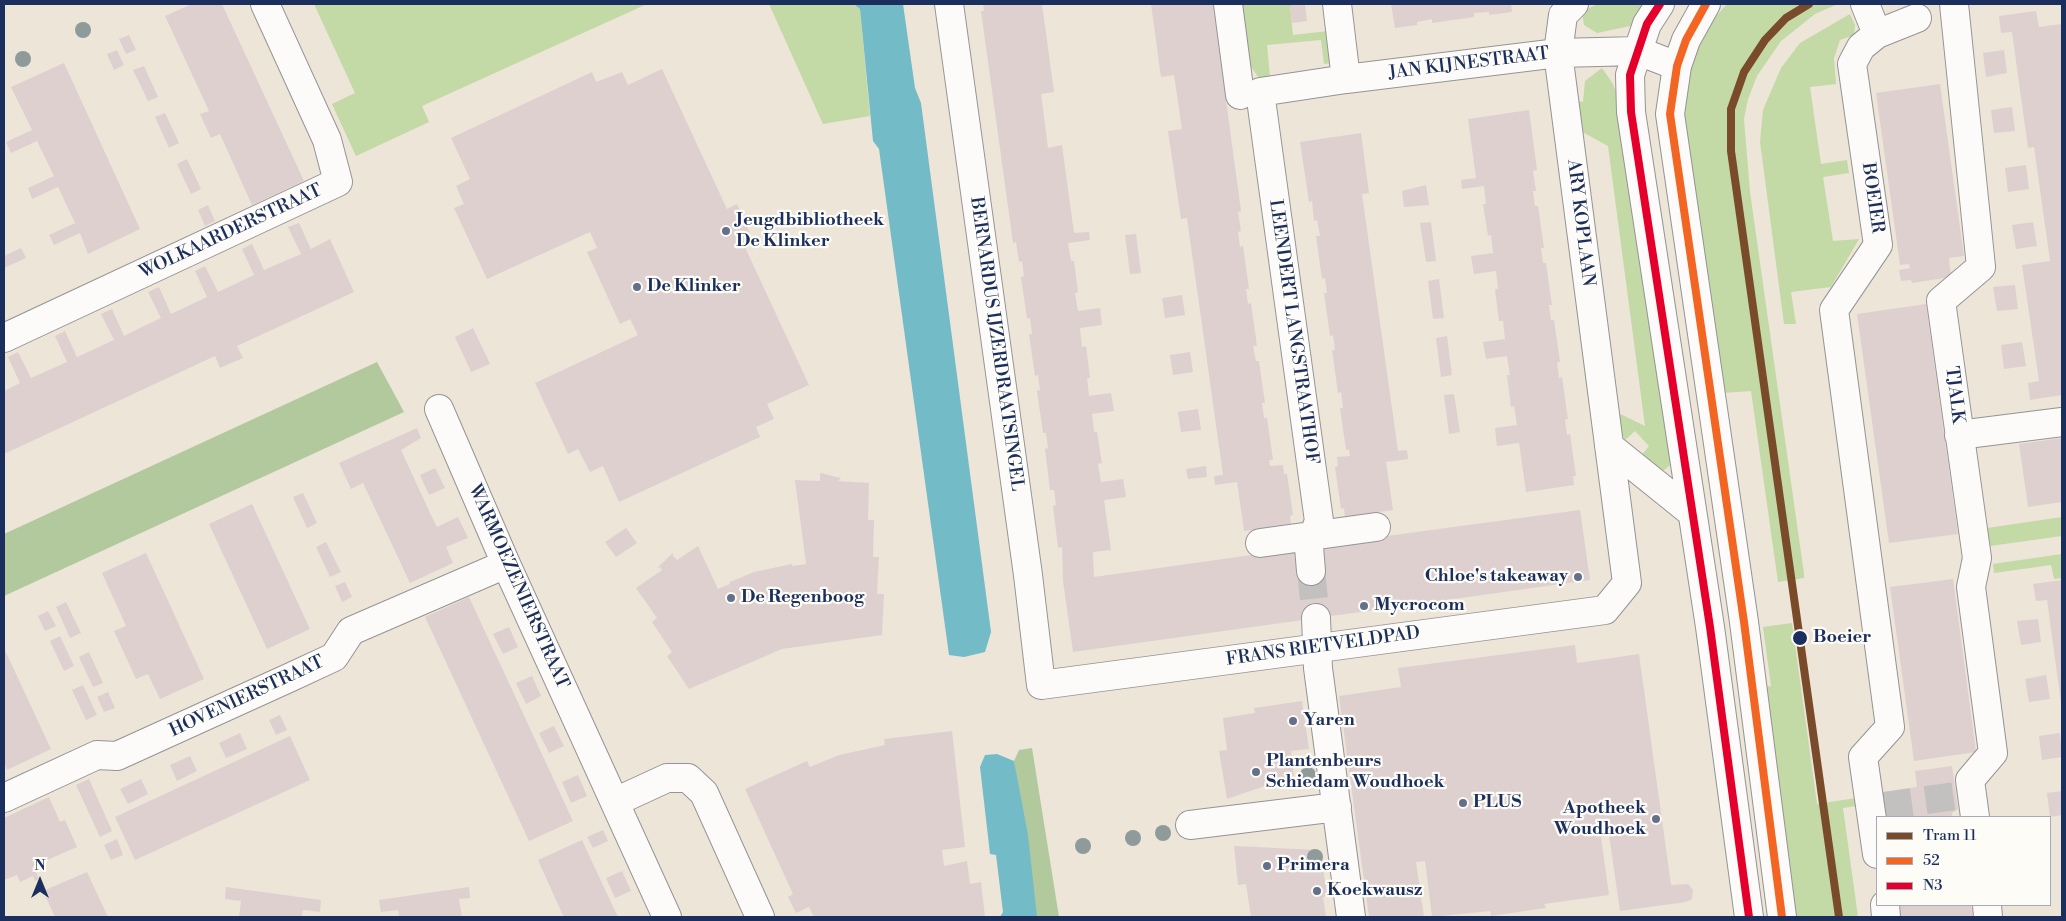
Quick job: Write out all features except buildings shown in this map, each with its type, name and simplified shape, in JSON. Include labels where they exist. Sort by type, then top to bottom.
[{"type":"street","name":"WOLKAARDERSTRAAT","points":[[4,338],[338,182],[327,140],[265,4]]},
{"type":"street","name":"BERNARDUS IJZERDRAATSINGEL","points":[[949,4],[1026,556],[1041,685]]},
{"type":"street","name":"LEENDERT LANGSTRAATHOF","points":[[1228,4],[1250,93],[1318,521],[1309,547],[1311,571]]},
{"type":"street","points":[[1337,4],[1346,79]]},
{"type":"street","name":"ARY KOPLAAN","points":[[1574,4],[1563,15],[1558,53],[1628,584],[1605,610]]},
{"type":"street","points":[[1660,4],[1647,24],[1630,75],[1631,112],[1646,197],[1691,512],[1710,628],[1744,917],[1782,915],[1744,622],[1670,114],[1677,66],[1686,40],[1706,4]]},
{"type":"street","points":[[1865,4],[1877,34]]},
{"type":"street","name":"TJALK","points":[[1954,4],[1980,267],[1941,301],[1977,558],[1971,587],[1993,753],[1970,780],[1968,803]]},
{"type":"street","name":"BOEIER","points":[[1877,816],[1877,807],[1863,757],[1890,727],[1834,310],[1878,245],[1852,64],[1862,47],[1877,34],[1917,18]]},
{"type":"street","name":"JAN KIJNESTRAAT","points":[[1250,93],[1346,79],[1558,53],[1638,51],[1677,66]]},
{"type":"street","name":"WARMOEZENIERSTRAAT","points":[[439,409],[506,564],[615,802]]},
{"type":"street","points":[[1959,436],[2062,422]]},
{"type":"street","points":[[1610,446],[1691,512]]},
{"type":"street","points":[[1260,543],[1376,527]]},
{"type":"street","name":"HOVENIERSTRAAT","points":[[4,798],[97,755],[117,756],[334,657],[350,631],[506,564]]},
{"type":"street","name":"FRANS RIETVELDPAD","points":[[1041,685],[1605,610]]},
{"type":"street","points":[[1316,618],[1319,648],[1318,668],[1351,917]]},
{"type":"street","points":[[667,917],[615,802],[667,778],[688,778],[704,793],[760,917]]},
{"type":"street","points":[[1190,825],[1336,807]]},
{"type":"green space","points":[[314,4],[647,4],[422,106],[429,122],[356,156],[332,104],[355,93]]},
{"type":"green space","points":[[769,4],[857,4],[856,6],[860,9],[870,116],[823,124]]},
{"type":"green space","points":[[1240,4],[1313,4],[1290,6],[1293,35],[1328,31],[1332,63],[1324,64],[1321,40],[1267,45],[1270,77],[1259,78],[1249,64]]},
{"type":"green space","points":[[1597,4],[1652,4],[1640,24],[1597,33],[1584,25],[1582,12]]},
{"type":"green space","points":[[1727,4],[1838,4],[1815,14],[1781,41],[1757,76],[1748,99],[1744,119],[1750,192],[1804,574],[1804,578],[1778,582],[1751,391],[1722,393],[1681,101],[1686,68],[1704,30]]},
{"type":"green space","points":[[1850,14],[1855,25],[1854,35],[1840,40],[1834,58],[1836,84],[1810,87],[1821,164],[1847,160],[1849,173],[1823,177],[1833,241],[1859,239],[1831,287],[1791,292],[1796,324],[1784,324],[1760,142],[1763,110],[1781,68],[1800,43]]},
{"type":"green space","points":[[1602,68],[1613,84],[1623,111],[1674,462],[1659,474],[1641,456],[1649,446],[1635,431],[1625,440],[1618,426],[1616,412],[1645,426],[1608,146],[1577,129],[1578,101],[1583,102],[1585,81]]},
{"type":"green space","points":[[377,362],[404,412],[4,596],[4,534]]},
{"type":"green space","points":[[2062,517],[2062,536],[1990,546],[1987,528]]},
{"type":"green space","points":[[2062,554],[2062,578],[2054,579],[2051,565],[1994,573],[1993,564]]},
{"type":"green space","points":[[1792,623],[1817,804],[1856,798],[1857,806],[1843,808],[1858,917],[1794,917],[1762,687],[1771,686],[1763,627]]},
{"type":"green space","points":[[1032,748],[1059,917],[1036,917],[1014,761],[1019,750]]},
{"type":"water","points":[[857,4],[903,4],[915,88],[921,103],[991,632],[985,652],[964,657],[949,655],[879,149],[873,141],[860,9],[856,6]]},
{"type":"water","points":[[997,754],[1014,761],[1028,835],[1037,917],[1000,917],[1003,912],[996,855],[990,854],[980,767],[985,755]]},
{"type":"tunnel","points":[[1311,571],[1316,618]]},
{"type":"tunnel","points":[[1884,806],[1956,796]]},
{"type":"tram line","name":"11","points":[[1809,4],[1786,18],[1765,40],[1744,72],[1731,109],[1731,151],[1839,917]]},
{"type":"transit line","name":"N3","points":[[1660,4],[1647,24],[1630,75],[1631,112],[1710,627],[1749,917]]},
{"type":"transit line","name":"52","points":[[1706,4],[1686,40],[1677,66],[1670,114],[1744,622],[1782,917]]},
{"type":"place","name":"Jeugdbibliotheek De Klinker","points":[[726,231]]},
{"type":"place","name":"De Klinker","points":[[637,287]]},
{"type":"place","name":"Chloe's takeaway","points":[[1578,577]]},
{"type":"place","name":"De Regenboog","points":[[731,598]]},
{"type":"place","name":"Mycrocom","points":[[1364,606]]},
{"type":"place","name":"Boeier","points":[[1800,638]]},
{"type":"place","name":"Yaren","points":[[1293,721]]},
{"type":"place","name":"Plantenbeurs Schiedam Woudhoek","points":[[1256,772]]},
{"type":"place","name":"PLUS","points":[[1463,803]]},
{"type":"place","name":"Apotheek Woudhoek","points":[[1656,819]]},
{"type":"place","name":"Primera","points":[[1267,866]]},
{"type":"place","name":"Koekwausz","points":[[1317,891]]}]
